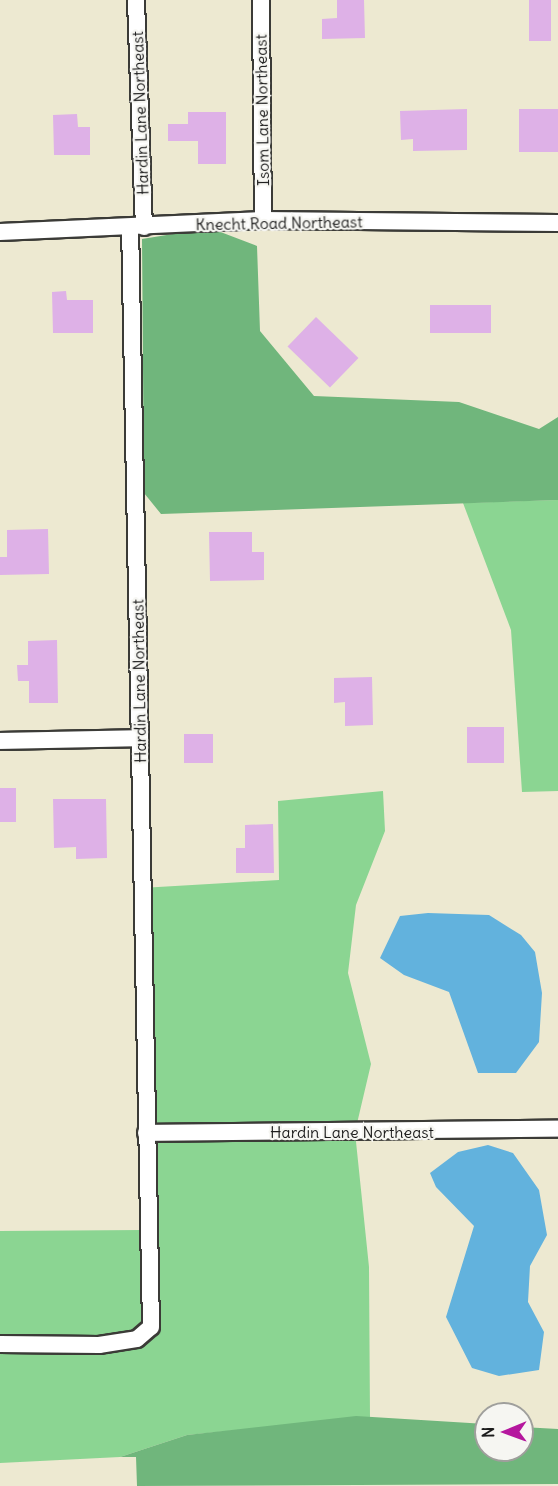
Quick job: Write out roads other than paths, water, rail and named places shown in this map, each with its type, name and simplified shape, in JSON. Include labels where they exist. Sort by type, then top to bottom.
[{"type":"street","name":"Hardin Lane Northeast","points":[[0,1344],[99,1345],[137,1339],[152,1327],[146,1133],[140,738],[136,0]]},
{"type":"street","name":"Isom Lane Northeast","points":[[261,0],[263,220]]},
{"type":"street","name":"Knecht Road Northeast","points":[[0,232],[263,220],[558,223]]},
{"type":"street","points":[[0,741],[140,738]]},
{"type":"street","name":"Hardin Lane Northeast","points":[[146,1133],[558,1129]]},
{"type":"water","points":[[428,913],[489,915],[521,935],[535,952],[542,993],[539,1042],[516,1073],[478,1073],[449,992],[404,975],[380,958],[400,916]]},
{"type":"water","points":[[488,1145],[513,1153],[539,1190],[547,1235],[530,1266],[528,1302],[544,1332],[539,1370],[499,1376],[472,1368],[446,1317],[474,1226],[436,1187],[430,1173],[458,1152]]}]
